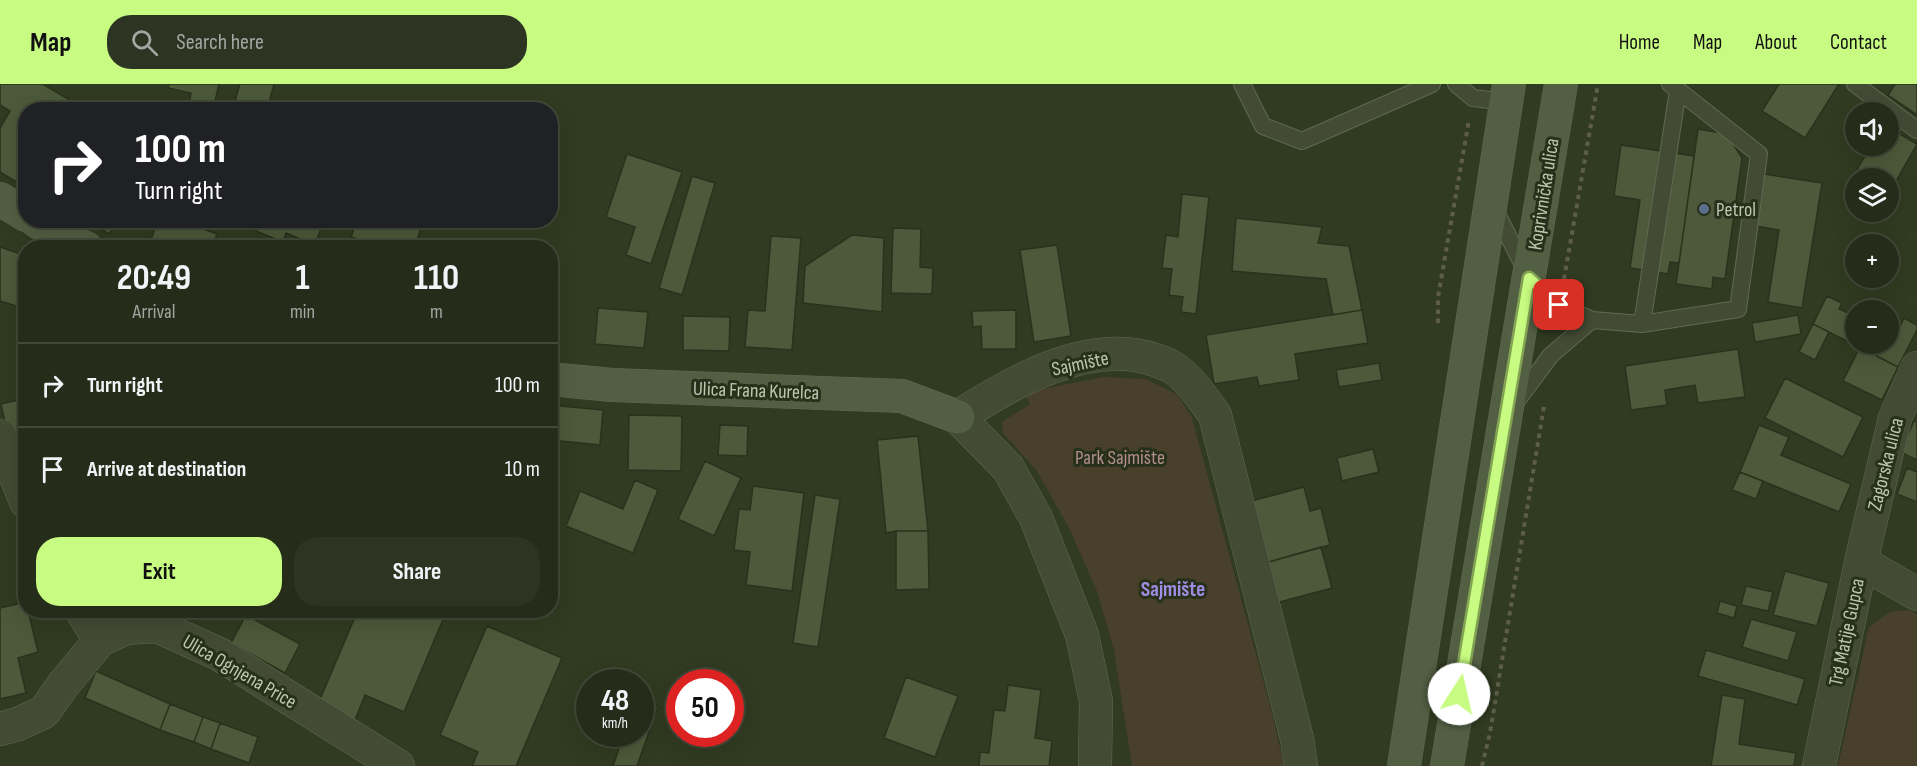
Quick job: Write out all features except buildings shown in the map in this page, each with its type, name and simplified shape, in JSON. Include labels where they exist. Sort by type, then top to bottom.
[{"type":"main road","name":"Koprivnička ulica","points":[[1447,766],[1561,84]]},
{"type":"main road","points":[[1404,766],[1508,93]]},
{"type":"main road","points":[[0,199],[18,210]]},
{"type":"main road","points":[[47,228],[68,240]]},
{"type":"main road","name":"Ulica Frana Kurelca","points":[[558,380],[612,385],[902,396],[958,417]]},
{"type":"street","name":"Sajmište","points":[[958,417],[1022,379],[1062,363],[1101,354],[1140,355],[1172,366],[1193,385],[1215,415],[1297,739],[1301,766]]},
{"type":"street","name":"Zagorska ulica","points":[[1861,562],[1895,418],[1917,368]]},
{"type":"street","points":[[958,417],[1008,468],[1036,518],[1082,635],[1096,701],[1095,766]]},
{"type":"street","points":[[0,436],[18,482]]},
{"type":"street","name":"Trg Matije Gupca","points":[[1819,766],[1861,562],[1917,594]]},
{"type":"street","points":[[86,618],[100,640]]},
{"type":"street","name":"Ulica Ognjena Price","points":[[0,729],[18,724],[44,712],[100,640],[126,628],[157,626],[219,654],[398,766]]},
{"type":"lane","points":[[1242,84],[1263,126],[1302,141],[1432,84]]},
{"type":"lane","points":[[1456,84],[1473,98],[1508,93]]},
{"type":"lane","points":[[1855,84],[1917,130]]},
{"type":"lane","points":[[1491,202],[1529,278],[1559,305],[1592,320],[1642,324],[1738,309],[1759,154],[1674,87]]},
{"type":"lane","points":[[1642,324],[1674,87]]},
{"type":"lane","points":[[1506,416],[1551,355],[1592,320]]},
{"type":"path","points":[[1563,285],[1598,84]]},
{"type":"path","points":[[1482,766],[1490,733],[1545,402]]},
{"type":"green space","name":"Park Sajmište","points":[[1103,377],[1145,379],[1177,394],[1192,418],[1273,717],[1284,766],[1132,766],[1114,650],[1097,591],[1069,528],[1037,471],[1003,433],[1002,422],[1030,404],[1026,396],[1043,389]]},
{"type":"green space","points":[[1910,610],[1917,614],[1917,766],[1838,766],[1869,627],[1890,612]]},
{"type":"place","name":"Petrol","points":[[1704,209]]},
{"type":"district","name":"Sajmište","points":[[1173,589]]},
{"type":"route","points":[[1459,694],[1529,278],[1559,305]]}]
